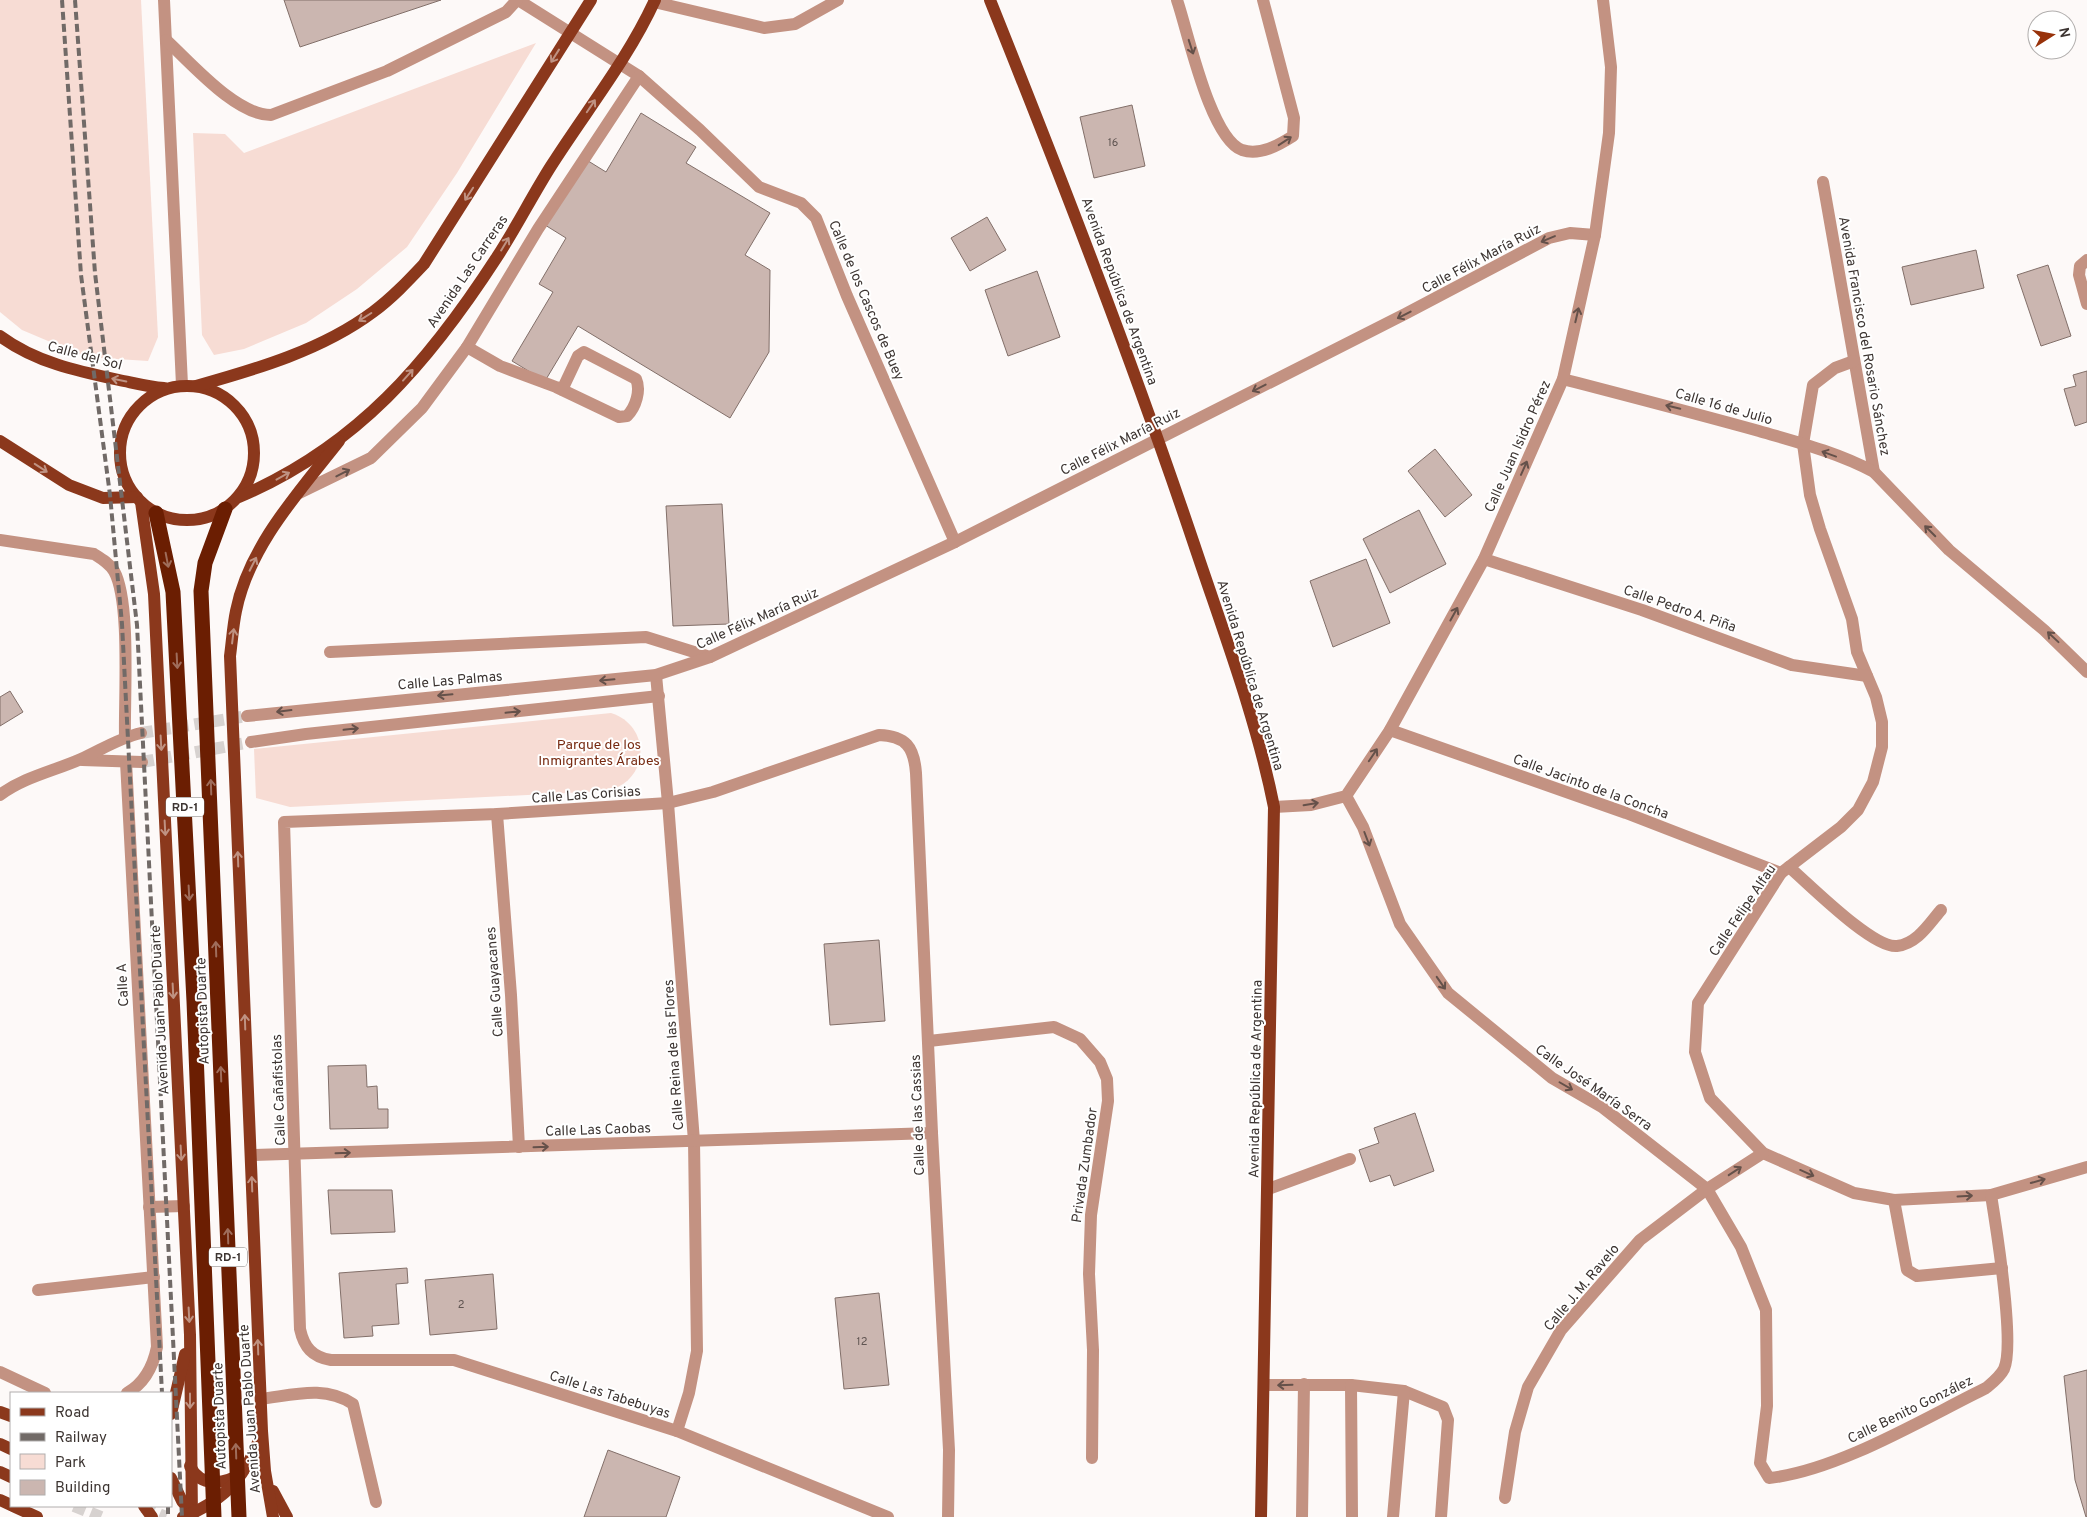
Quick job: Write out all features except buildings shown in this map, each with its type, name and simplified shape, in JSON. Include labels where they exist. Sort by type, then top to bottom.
[{"type":"highway","name":"Autopista Duarte","points":[[225,509],[210,548],[202,578],[239,1517]]},
{"type":"highway","name":"Autopista Duarte","points":[[156,513],[173,592],[194,1001],[214,1517]]},
{"type":"main road","points":[[196,386],[252,370],[318,344],[373,312],[400,289],[424,264],[591,0]]},
{"type":"main road","name":"Avenida República de Argentina","points":[[990,0],[1073,206],[1158,438],[1251,712],[1264,759],[1274,807],[1265,1385],[1261,1517]]},
{"type":"main road","name":"Avenida Las Carreras","points":[[239,497],[268,484],[308,462],[339,442],[384,401],[456,318],[498,256],[551,166],[620,63],[654,1]]},
{"type":"main road","name":"Calle del Sol","points":[[0,336],[18,350],[43,360],[93,375],[148,387],[167,388]]},
{"type":"main road","points":[[182,385],[196,386],[216,391],[233,403],[246,419],[253,438],[254,459],[249,479],[239,497],[225,509],[209,517],[191,520],[173,519],[156,513],[139,500],[124,475],[120,457],[121,438],[128,421],[139,406],[153,394],[167,388],[182,385]]},
{"type":"main road","points":[[0,442],[69,484],[104,498],[139,500]]},
{"type":"main road","name":"Avenida Juan Pablo Duarte","points":[[273,1517],[265,1471],[262,1431],[230,656],[236,609],[249,571],[264,544],[298,493],[339,442]]},
{"type":"main road","name":"Avenida Juan Pablo Duarte","points":[[139,500],[154,594],[190,1335],[191,1516]]},
{"type":"main road","points":[[172,1410],[190,1335]]},
{"type":"main road","points":[[168,1392],[182,1370]]},
{"type":"main road","points":[[172,1480],[191,1516],[233,1487],[246,1470],[262,1431]]},
{"type":"main road","points":[[190,1466],[193,1472],[201,1479],[216,1483],[231,1480],[246,1470]]},
{"type":"main road","points":[[265,1471],[278,1504],[287,1517]]},
{"type":"main road","points":[[16,1507],[37,1517]]},
{"type":"street","points":[[164,0],[182,385]]},
{"type":"street","points":[[166,40],[238,106],[258,115],[271,115],[387,71],[506,12],[518,0]]},
{"type":"street","name":"Calle de los Cascos de Buey","points":[[518,0],[639,76],[700,130],[759,187],[801,204],[816,218],[847,296],[956,542]]},
{"type":"street","points":[[654,1],[764,28],[795,24],[838,0]]},
{"type":"street","points":[[1177,0],[1208,104],[1228,138],[1242,150],[1261,150],[1277,146],[1293,136],[1294,118],[1263,0]]},
{"type":"street","name":"Calle Juan Isidro Pérez","points":[[1346,796],[1390,730],[1484,559],[1563,379],[1595,235],[1609,133],[1611,67],[1603,0]]},
{"type":"street","points":[[298,493],[340,475],[381,450],[422,408],[467,347],[538,228],[639,76]]},
{"type":"street","name":"Avenida Francisco del Rosario Sánchez","points":[[1822,182],[1842,280],[1874,472],[1949,550],[2044,630],[2087,672]]},
{"type":"street","name":"Calle Félix María Ruiz","points":[[656,675],[710,657],[956,542],[1406,314],[1549,238],[1570,233],[1595,235]]},
{"type":"street","points":[[2087,260],[2080,266],[2079,275],[2087,304]]},
{"type":"street","points":[[467,347],[500,366],[562,390],[619,417],[627,416],[632,411],[639,390],[636,379],[584,352],[578,356],[562,390]]},
{"type":"street","name":"Calle Felipe Alfau","points":[[1854,361],[1834,368],[1813,385],[1803,444],[1815,513],[1852,619],[1857,652],[1876,697],[1882,722],[1882,747],[1873,782],[1858,810],[1840,827],[1785,870],[1698,1003],[1695,1052],[1710,1098],[1763,1152],[1854,1194],[1894,1200],[1991,1195],[2087,1167]]},
{"type":"street","name":"Calle 16 de Julio","points":[[1563,379],[1684,410],[1803,444],[1862,465],[1874,472]]},
{"type":"street","points":[[0,540],[94,554],[106,561],[114,571],[119,583],[124,606],[125,736]]},
{"type":"street","name":"Calle Pedro A. Piña","points":[[1484,559],[1642,610],[1792,665],[1867,676]]},
{"type":"street","points":[[330,652],[646,637],[710,657]]},
{"type":"street","name":"Calle Reina de las Flores","points":[[656,675],[668,803],[694,1141],[697,1351],[689,1393],[677,1431]]},
{"type":"street","name":"Calle Las Palmas","points":[[247,716],[656,675]]},
{"type":"street","points":[[251,742],[316,733],[659,696]]},
{"type":"street","name":"Calle Jacinto de la Concha","points":[[1390,730],[1785,870],[1881,942],[1897,946],[1918,938],[1940,910]]},
{"type":"street","points":[[0,795],[49,769],[79,760],[125,736],[141,733]]},
{"type":"street","name":"Calle Las Corisias","points":[[284,822],[497,814],[668,803],[713,792],[879,735]]},
{"type":"street","name":"Calle de las Cassias","points":[[879,735],[892,736],[905,742],[915,760],[949,1450],[948,1517]]},
{"type":"street","points":[[79,760],[142,762]]},
{"type":"street","name":"Calle A","points":[[126,762],[157,1347],[153,1365],[139,1384],[128,1392]]},
{"type":"street","points":[[1274,807],[1311,805],[1346,796]]},
{"type":"street","name":"Calle José María Serra","points":[[1346,796],[1363,827],[1400,924],[1448,993],[1552,1078],[1602,1107],[1707,1189],[1742,1247],[1766,1310],[1767,1406],[1760,1463],[1768,1478]]},
{"type":"street","name":"Calle Guayacanes","points":[[497,814],[511,995],[519,1147]]},
{"type":"street","name":"Calle Cañafistolas","points":[[284,822],[300,1329],[303,1343],[312,1354]]},
{"type":"street","name":"Privada Zumbador","points":[[929,1041],[1054,1027],[1080,1039],[1100,1062],[1106,1079],[1108,1101],[1091,1215],[1089,1274],[1093,1350],[1092,1458]]},
{"type":"street","name":"Calle Las Caobas","points":[[251,1155],[932,1133]]},
{"type":"street","name":"Calle J. M. Ravelo","points":[[1505,1498],[1515,1432],[1528,1387],[1561,1330],[1640,1240],[1707,1189],[1763,1152]]},
{"type":"street","points":[[1268,1189],[1350,1158]]},
{"type":"street","name":"Calle Benito González","points":[[1768,1478],[1783,1477],[1851,1454],[1986,1388],[1997,1379],[2005,1368],[2007,1339],[2002,1268],[1991,1195]]},
{"type":"street","points":[[1894,1200],[1907,1270],[1917,1276],[2002,1268]]},
{"type":"street","points":[[149,1206],[184,1206]]},
{"type":"street","points":[[38,1290],[154,1277]]},
{"type":"street","name":"Calle Las Tabebuyas","points":[[312,1354],[331,1360],[454,1360],[677,1431],[888,1517]]},
{"type":"street","points":[[0,1372],[43,1392]]},
{"type":"street","points":[[1302,1517],[1304,1384]]},
{"type":"street","points":[[1265,1385],[1351,1385],[1404,1391],[1443,1407],[1448,1420],[1441,1517]]},
{"type":"street","points":[[1351,1385],[1352,1517]]},
{"type":"street","points":[[1393,1517],[1404,1391]]},
{"type":"street","points":[[261,1398],[320,1392],[339,1394],[354,1404],[376,1502]]},
{"type":"green space","points":[[0,0],[141,0],[158,337],[148,361],[86,357],[22,330],[0,312]]},
{"type":"green space","points":[[536,43],[457,173],[407,247],[357,289],[306,323],[244,349],[214,355],[202,335],[193,133],[225,134],[244,153]]},
{"type":"green space","name":"Parque de los Inmigrantes Árabes","points":[[611,713],[624,720],[634,729],[639,741],[640,754],[638,766],[631,777],[621,786],[606,791],[290,807],[256,798],[254,749]]},
{"type":"tunnel","points":[[141,733],[247,716]]},
{"type":"tunnel","points":[[142,762],[251,742]]},
{"type":"tunnel","points":[[76,1507],[101,1517]]},
{"type":"tunnel","points":[[143,1507],[166,1517]]},
{"type":"railway","points":[[62,0],[81,275],[110,495],[122,624],[162,1392]]},
{"type":"railway","points":[[75,0],[95,273],[137,625],[182,1517]]},
{"type":"railway","points":[[168,1507],[168,1517]]}]
